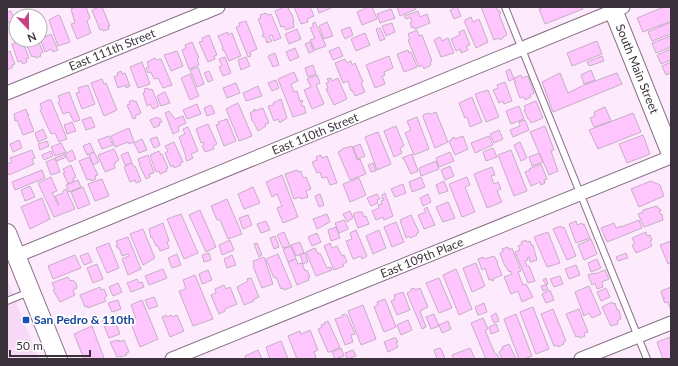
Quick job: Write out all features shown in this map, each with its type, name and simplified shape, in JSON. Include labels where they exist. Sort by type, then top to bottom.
[{"type":"main road","name":"South Main Street","points":[[616,8],[671,155]]},
{"type":"main road","points":[[7,234],[58,359]]},
{"type":"street","name":"East 111th Street","points":[[7,93],[218,7]]},
{"type":"street","name":"East 110th Street","points":[[16,256],[522,49],[616,8]]},
{"type":"street","name":"East 109th Place","points":[[172,359],[671,155]]},
{"type":"street","points":[[581,359],[671,323]]},
{"type":"lane","points":[[505,7],[647,359]]},
{"type":"lane","points":[[7,300],[30,291]]},
{"type":"shaded area","points":[[7,279],[39,359],[7,359]]},
{"type":"building","points":[[75,7],[86,7],[90,18],[87,21],[91,33],[77,39],[71,24],[75,23],[71,9]]},
{"type":"building","points":[[102,7],[110,26],[108,26],[109,29],[103,31],[102,29],[100,30],[92,10]]},
{"type":"building","points":[[281,7],[288,7],[292,14],[294,27],[286,30],[284,26],[281,27],[275,11],[282,8]]},
{"type":"building","points":[[294,7],[310,7],[314,16],[307,19],[308,22],[301,24]]},
{"type":"building","points":[[317,7],[331,7],[331,8],[319,13]]},
{"type":"building","points":[[368,7],[372,7],[377,19],[362,25],[357,12]]},
{"type":"building","points":[[397,7],[415,7],[416,9],[400,16]]},
{"type":"building","points":[[453,7],[457,7],[461,16],[454,19],[450,10],[453,9]]},
{"type":"building","points":[[481,7],[496,7],[498,11],[500,11],[501,13],[499,14],[507,35],[500,40],[499,38],[494,40]]},
{"type":"building","points":[[544,7],[582,7],[583,9],[545,24],[539,9]]},
{"type":"building","points":[[664,7],[671,7],[671,21],[643,32],[637,18]]},
{"type":"building","points":[[391,9],[395,18],[380,23],[377,14]]},
{"type":"building","points":[[418,11],[420,17],[427,14],[430,23],[415,29],[414,27],[412,28],[410,17],[406,19],[404,16]]},
{"type":"building","points":[[7,12],[8,12],[7,23]]},
{"type":"building","points":[[266,13],[267,15],[271,14],[281,38],[274,41],[272,35],[269,36],[272,41],[267,43],[265,37],[262,35],[264,34],[258,19],[261,18],[260,15]]},
{"type":"building","points":[[58,15],[60,16],[70,42],[58,46],[49,20]]},
{"type":"building","points":[[471,17],[473,22],[479,19],[488,42],[476,48],[465,23],[465,20]]},
{"type":"building","points":[[246,21],[257,49],[250,52],[251,56],[248,57],[236,27],[240,26],[239,23]]},
{"type":"building","points":[[315,22],[326,46],[315,50],[310,40],[315,38],[310,28],[314,26],[312,24]]},
{"type":"building","points":[[327,22],[333,36],[324,39],[319,26]]},
{"type":"building","points":[[671,22],[671,34],[652,41],[648,32]]},
{"type":"building","points":[[392,23],[395,32],[386,36],[382,26]]},
{"type":"building","points":[[350,27],[353,35],[345,39],[341,30]]},
{"type":"building","points":[[380,28],[385,39],[380,41],[376,29]]},
{"type":"building","points":[[297,29],[301,39],[289,44],[285,34]]},
{"type":"building","points":[[417,30],[419,36],[422,35],[432,61],[430,62],[431,65],[424,69],[422,65],[419,67],[408,40],[410,39],[408,34]]},
{"type":"building","points":[[464,30],[470,45],[466,46],[468,50],[461,53],[460,49],[456,51],[451,39],[460,35],[459,32]]},
{"type":"building","points":[[228,32],[228,35],[232,33],[241,56],[229,61],[224,50],[223,51],[223,47],[218,36]]},
{"type":"building","points":[[365,33],[370,45],[356,51],[351,39]]},
{"type":"building","points":[[51,34],[58,50],[53,52],[51,49],[45,52],[44,48],[48,48],[48,36]]},
{"type":"building","points":[[209,35],[217,55],[214,56],[215,59],[208,62],[199,42],[203,41],[202,38]]},
{"type":"building","points":[[671,36],[671,47],[656,53],[652,43]]},
{"type":"building","points":[[440,37],[442,41],[448,38],[454,53],[441,57],[434,40]]},
{"type":"building","points":[[597,41],[602,54],[572,66],[567,53]]},
{"type":"building","points":[[192,42],[199,58],[197,59],[199,65],[189,69],[182,50],[186,48],[185,45]]},
{"type":"building","points":[[310,42],[314,51],[309,53],[305,44]]},
{"type":"building","points":[[339,47],[343,56],[333,60],[329,51]]},
{"type":"building","points":[[13,48],[25,48],[29,58],[26,59],[27,62],[23,64],[21,61],[18,62]]},
{"type":"building","points":[[28,48],[41,48],[43,52],[40,54],[41,56],[36,58],[35,56],[32,57]]},
{"type":"building","points":[[295,48],[299,57],[290,61],[286,52]]},
{"type":"building","points":[[671,49],[671,60],[661,64],[657,55]]},
{"type":"building","points":[[408,50],[409,53],[411,52],[417,67],[404,72],[397,54]]},
{"type":"building","points":[[10,51],[15,64],[7,70],[7,52]]},
{"type":"building","points":[[177,51],[183,66],[171,71],[164,55]]},
{"type":"building","points":[[275,53],[279,65],[273,67],[268,56]]},
{"type":"building","points":[[389,56],[393,68],[384,72],[385,75],[382,76],[385,84],[375,88],[366,65]]},
{"type":"building","points":[[602,56],[604,61],[589,66],[587,62]]},
{"type":"building","points":[[225,57],[231,73],[223,76],[219,67],[222,66],[219,59]]},
{"type":"building","points":[[246,57],[250,66],[241,70],[238,60]]},
{"type":"building","points":[[155,58],[157,60],[161,59],[172,85],[163,88],[158,78],[154,79],[151,72],[148,73],[146,68],[149,67],[147,62]]},
{"type":"building","points":[[345,59],[347,63],[351,61],[352,65],[355,63],[363,82],[361,83],[365,92],[355,96],[352,90],[351,91],[348,81],[343,83],[335,63]]},
{"type":"building","points":[[142,62],[150,84],[138,88],[130,67]]},
{"type":"building","points":[[671,62],[671,73],[666,75],[662,66]]},
{"type":"building","points":[[313,65],[316,74],[308,77],[305,68]]},
{"type":"building","points":[[198,67],[204,84],[197,87],[190,70]]},
{"type":"building","points":[[510,69],[514,79],[509,81],[506,71]]},
{"type":"building","points":[[591,70],[595,80],[584,84],[581,75]]},
{"type":"building","points":[[121,71],[122,74],[125,73],[130,86],[126,88],[126,85],[118,88],[114,77]]},
{"type":"building","points":[[209,71],[213,80],[208,82],[204,73]]},
{"type":"building","points":[[294,72],[298,81],[291,84],[294,92],[297,91],[300,101],[302,100],[302,106],[304,106],[306,113],[293,117],[278,79]]},
{"type":"building","points":[[560,73],[568,93],[584,85],[617,73],[622,84],[553,112],[542,82]]},
{"type":"building","points":[[190,74],[199,96],[190,100],[181,78]]},
{"type":"building","points":[[317,75],[320,83],[316,85],[324,104],[312,109],[304,90],[311,87],[307,79]]},
{"type":"building","points":[[521,75],[522,78],[528,76],[534,93],[530,95],[531,97],[525,100],[524,97],[520,98],[514,81],[516,81],[514,78]]},
{"type":"building","points":[[331,78],[332,81],[338,78],[347,99],[334,105],[326,89],[328,88],[326,83],[329,82],[327,79]]},
{"type":"building","points":[[102,79],[104,84],[106,83],[117,110],[104,116],[91,83]]},
{"type":"building","points":[[276,80],[279,88],[272,91],[268,83]]},
{"type":"building","points":[[505,82],[512,101],[504,104],[503,101],[499,103],[493,90],[498,88],[497,85]]},
{"type":"building","points":[[236,83],[240,93],[227,98],[223,88]]},
{"type":"building","points":[[88,85],[95,104],[82,109],[76,93],[80,92],[78,88]]},
{"type":"building","points":[[258,86],[262,96],[246,101],[243,93]]},
{"type":"building","points":[[148,88],[149,90],[152,89],[159,106],[153,109],[150,104],[147,106],[143,93],[145,92],[144,89]]},
{"type":"building","points":[[488,90],[499,117],[486,122],[475,94]]},
{"type":"building","points":[[69,92],[80,120],[74,122],[69,112],[63,114],[58,102],[60,101],[58,96]]},
{"type":"building","points":[[165,92],[170,103],[161,106],[157,96]]},
{"type":"building","points":[[472,97],[482,122],[470,127],[467,117],[465,118],[459,103]]},
{"type":"building","points":[[281,99],[287,118],[281,122],[279,122],[278,119],[274,121],[268,106],[274,105],[273,103]]},
{"type":"building","points":[[51,100],[67,139],[59,142],[55,133],[51,134],[40,110],[42,109],[40,104]]},
{"type":"building","points":[[133,100],[134,102],[136,101],[141,113],[133,119],[127,105]]},
{"type":"building","points":[[536,101],[543,118],[531,123],[524,110],[526,109],[524,106]]},
{"type":"building","points":[[238,103],[252,136],[239,141],[226,109]]},
{"type":"building","points":[[197,104],[201,114],[187,119],[183,110]]},
{"type":"building","points":[[211,105],[215,113],[207,116],[204,108]]},
{"type":"building","points":[[519,106],[524,119],[511,124],[506,111]]},
{"type":"building","points":[[605,107],[611,121],[594,127],[590,118],[595,116],[594,112]]},
{"type":"building","points":[[263,108],[269,123],[265,124],[266,126],[258,131],[251,120],[250,113],[255,109],[255,111]]},
{"type":"building","points":[[26,109],[34,131],[23,135],[17,120],[15,121],[14,114]]},
{"type":"building","points":[[169,111],[175,119],[183,116],[186,123],[178,127],[179,131],[173,134],[165,113]]},
{"type":"building","points":[[436,112],[448,142],[435,148],[423,115]]},
{"type":"building","points":[[633,113],[641,132],[598,149],[589,130]]},
{"type":"building","points":[[91,117],[95,127],[86,130],[82,120]]},
{"type":"building","points":[[157,117],[158,119],[160,118],[162,122],[154,128],[150,120]]},
{"type":"building","points":[[417,117],[429,149],[414,155],[405,133],[411,130],[407,121]]},
{"type":"building","points":[[227,119],[236,141],[224,146],[216,125],[219,124],[218,122]]},
{"type":"building","points":[[525,120],[529,130],[513,137],[510,130],[520,126],[519,122]]},
{"type":"building","points":[[72,122],[76,131],[67,134],[64,125]]},
{"type":"building","points":[[208,124],[217,144],[213,146],[214,149],[205,152],[202,146],[204,145],[203,142],[201,143],[196,129]]},
{"type":"building","points":[[396,126],[404,146],[400,148],[402,153],[394,157],[384,131]]},
{"type":"building","points":[[545,126],[554,150],[551,151],[558,171],[549,175],[530,132]]},
{"type":"building","points":[[188,127],[198,151],[191,154],[193,158],[187,161],[179,137],[185,134],[183,129]]},
{"type":"building","points":[[129,128],[134,142],[129,144],[128,142],[115,147],[111,136]]},
{"type":"building","points":[[43,129],[47,138],[38,142],[35,133]]},
{"type":"building","points":[[499,130],[503,139],[494,143],[490,134]]},
{"type":"building","points":[[378,132],[391,164],[377,170],[365,137]]},
{"type":"building","points":[[643,135],[650,154],[627,163],[619,144]]},
{"type":"building","points":[[109,136],[113,145],[102,149],[98,140]]},
{"type":"building","points":[[463,136],[468,149],[455,155],[449,141],[454,137],[455,139]]},
{"type":"building","points":[[489,136],[493,145],[475,153],[471,143]]},
{"type":"building","points":[[157,137],[160,145],[154,148],[150,139]]},
{"type":"building","points":[[142,139],[147,150],[139,153],[134,143]]},
{"type":"building","points":[[19,140],[22,148],[13,152],[10,144]]},
{"type":"building","points":[[47,141],[49,146],[40,150],[38,144]]},
{"type":"building","points":[[174,142],[183,162],[180,163],[181,165],[174,168],[173,165],[171,167],[165,153],[168,151],[165,146]]},
{"type":"building","points":[[520,142],[527,158],[521,161],[514,145]]},
{"type":"building","points":[[61,143],[66,152],[55,156],[51,147]]},
{"type":"building","points":[[90,143],[94,152],[87,155],[83,146]]},
{"type":"building","points":[[360,144],[365,156],[358,159],[353,147]]},
{"type":"building","points":[[352,146],[357,160],[360,159],[366,174],[350,180],[338,152]]},
{"type":"building","points":[[493,148],[497,157],[486,161],[483,152]]},
{"type":"building","points":[[114,149],[119,160],[114,164],[115,168],[105,172],[98,155]]},
{"type":"building","points":[[32,150],[35,158],[32,159],[34,164],[9,175],[7,173],[7,164],[12,162],[10,158]]},
{"type":"building","points":[[72,150],[76,159],[69,162],[65,154]]},
{"type":"building","points":[[511,150],[527,191],[514,196],[498,155]]},
{"type":"building","points":[[51,151],[53,156],[44,160],[42,155]]},
{"type":"building","points":[[159,151],[161,155],[162,154],[168,168],[166,169],[167,171],[160,174],[159,171],[156,172],[150,155]]},
{"type":"building","points":[[94,152],[99,162],[93,165],[89,154]]},
{"type":"building","points":[[128,152],[132,163],[125,165],[121,155]]},
{"type":"building","points":[[450,152],[454,161],[439,167],[436,158]]},
{"type":"building","points":[[539,153],[543,162],[532,166],[529,157]]},
{"type":"building","points":[[65,154],[66,157],[57,161],[55,158]]},
{"type":"building","points":[[412,154],[418,171],[411,174],[404,159],[402,158]]},
{"type":"building","points":[[148,155],[154,173],[149,174],[150,177],[146,179],[138,159]]},
{"type":"building","points":[[321,155],[322,158],[327,156],[337,183],[330,185],[327,177],[322,178],[320,172],[317,173],[312,162],[317,160],[316,157]]},
{"type":"building","points":[[89,157],[98,175],[95,176],[96,179],[91,181],[90,179],[87,180],[79,161]]},
{"type":"building","points":[[55,158],[60,172],[51,175],[46,162]]},
{"type":"building","points":[[436,161],[439,169],[421,176],[419,168]]},
{"type":"building","points":[[132,163],[134,167],[135,166],[141,181],[136,183],[135,180],[130,182],[124,167]]},
{"type":"building","points":[[373,163],[376,171],[371,172],[368,165]]},
{"type":"building","points":[[541,164],[547,179],[544,180],[545,183],[541,185],[540,182],[531,186],[525,172]]},
{"type":"building","points":[[71,165],[76,177],[73,179],[74,181],[68,184],[63,173],[65,172],[63,169]]},
{"type":"building","points":[[450,166],[454,176],[445,180],[441,170]]},
{"type":"building","points":[[492,167],[495,175],[491,176],[494,184],[498,182],[501,189],[497,191],[502,202],[487,208],[474,174]]},
{"type":"building","points":[[42,170],[45,178],[15,190],[12,182]]},
{"type":"building","points":[[297,170],[298,172],[301,171],[303,178],[306,177],[311,189],[306,191],[308,197],[301,199],[300,197],[294,199],[285,174]]},
{"type":"building","points":[[282,175],[298,217],[283,223],[277,208],[282,206],[277,194],[272,197],[266,182]]},
{"type":"building","points":[[51,177],[57,191],[52,193],[58,205],[55,196],[63,193],[66,189],[75,209],[54,217],[38,183]]},
{"type":"building","points":[[421,177],[425,187],[412,192],[409,182]]},
{"type":"building","points":[[467,177],[470,185],[465,187],[475,212],[462,217],[449,184]]},
{"type":"building","points":[[359,178],[366,195],[350,202],[343,184]]},
{"type":"building","points":[[102,179],[109,196],[95,201],[88,184]]},
{"type":"building","points":[[78,180],[81,187],[69,192],[66,185]]},
{"type":"building","points":[[444,181],[448,191],[439,194],[436,185]]},
{"type":"building","points":[[651,181],[660,185],[664,196],[639,207],[631,189]]},
{"type":"building","points":[[403,184],[406,193],[395,197],[391,189]]},
{"type":"building","points":[[30,186],[35,197],[25,201],[21,190]]},
{"type":"building","points":[[83,187],[90,204],[78,209],[71,192]]},
{"type":"building","points":[[253,187],[260,203],[244,209],[238,194]]},
{"type":"building","points":[[385,193],[393,216],[384,220],[383,217],[376,220],[372,211],[379,208],[378,205],[382,204],[381,201],[384,200],[383,198],[382,199],[382,195]]},
{"type":"building","points":[[320,194],[324,205],[319,207],[315,196]]},
{"type":"building","points":[[377,194],[380,199],[377,200],[378,203],[371,206],[367,198]]},
{"type":"building","points":[[428,194],[431,202],[423,206],[420,198]]},
{"type":"building","points":[[42,198],[50,219],[30,229],[21,207]]},
{"type":"building","points":[[227,199],[242,234],[228,239],[220,220],[217,220],[211,206]]},
{"type":"building","points":[[448,202],[455,218],[443,222],[436,207]]},
{"type":"building","points":[[657,206],[661,211],[659,211],[661,215],[662,214],[663,220],[644,227],[638,214],[643,212],[643,210]]},
{"type":"building","points":[[427,207],[435,225],[424,229],[418,215],[426,212],[424,209]]},
{"type":"building","points":[[200,210],[216,247],[206,252],[189,215]]},
{"type":"building","points":[[350,211],[353,218],[347,222],[343,214]]},
{"type":"building","points":[[362,212],[364,217],[366,216],[369,224],[358,228],[353,214]]},
{"type":"building","points":[[181,214],[198,253],[184,259],[167,219]]},
{"type":"building","points":[[327,214],[330,222],[317,229],[313,219]]},
{"type":"building","points":[[248,215],[252,225],[243,229],[239,218]]},
{"type":"building","points":[[411,215],[419,232],[416,234],[417,235],[406,238],[400,220]]},
{"type":"building","points":[[344,220],[348,229],[339,233],[335,223]]},
{"type":"building","points":[[639,220],[642,228],[607,242],[601,228],[614,223],[616,228],[621,227]]},
{"type":"building","points":[[266,221],[270,230],[261,233],[257,224]]},
{"type":"building","points":[[576,221],[577,225],[582,223],[583,225],[584,224],[590,238],[576,243],[569,224]]},
{"type":"building","points":[[396,222],[404,242],[392,247],[384,227]]},
{"type":"building","points":[[163,223],[169,241],[167,242],[169,248],[160,251],[152,237],[151,238],[149,229]]},
{"type":"building","points":[[561,226],[562,228],[564,227],[576,256],[567,260],[553,229]]},
{"type":"building","points":[[336,227],[340,238],[331,241],[328,230]]},
{"type":"building","points":[[143,229],[155,258],[143,265],[130,234]]},
{"type":"building","points":[[356,230],[367,256],[362,259],[361,256],[353,259],[346,241],[352,239],[350,233]]},
{"type":"building","points":[[379,230],[386,248],[373,254],[366,236]]},
{"type":"building","points":[[284,232],[290,246],[283,248],[277,235]]},
{"type":"building","points":[[548,232],[560,263],[547,267],[534,237]]},
{"type":"building","points":[[646,232],[647,236],[650,235],[652,246],[636,253],[632,245],[635,244],[632,238]]},
{"type":"building","points":[[317,233],[321,242],[312,246],[308,237]]},
{"type":"building","points":[[275,236],[279,247],[274,249],[270,238]]},
{"type":"building","points":[[128,237],[141,269],[128,275],[122,259],[129,256],[128,254],[122,256],[119,248],[117,248],[116,245],[118,245],[116,241]]},
{"type":"building","points":[[591,239],[597,254],[584,260],[578,245]]},
{"type":"building","points":[[230,240],[234,250],[222,255],[219,245]]},
{"type":"building","points":[[526,240],[527,242],[530,241],[532,246],[533,245],[537,260],[530,262],[529,257],[527,258],[528,260],[525,261],[527,266],[529,266],[535,281],[528,283],[515,252],[520,250],[518,246],[522,244],[521,242]]},
{"type":"building","points":[[671,241],[671,263],[668,264],[660,245]]},
{"type":"building","points":[[300,242],[304,253],[296,256],[291,245]]},
{"type":"building","points":[[109,243],[119,268],[107,273],[96,248]]},
{"type":"building","points":[[257,243],[262,255],[259,257],[254,244]]},
{"type":"building","points":[[330,243],[332,248],[337,246],[347,262],[343,264],[344,266],[334,270],[324,246]]},
{"type":"building","points":[[291,246],[296,259],[288,262],[283,249]]},
{"type":"building","points":[[508,247],[509,250],[512,248],[521,271],[518,272],[523,285],[526,284],[533,297],[522,302],[518,291],[511,294],[504,277],[512,274],[504,264],[500,253],[503,252],[502,249]]},
{"type":"building","points":[[315,248],[318,254],[320,253],[327,268],[331,267],[332,270],[316,276],[306,252]]},
{"type":"building","points":[[88,253],[92,262],[84,265],[80,256]]},
{"type":"building","points":[[209,253],[211,260],[204,262],[202,255]]},
{"type":"building","points":[[305,253],[308,262],[303,264],[300,255]]},
{"type":"building","points":[[626,253],[628,258],[618,261],[616,257]]},
{"type":"building","points":[[177,254],[181,265],[172,268],[168,258]]},
{"type":"building","points":[[278,254],[292,287],[284,290],[283,288],[281,289],[276,277],[274,278],[266,259]]},
{"type":"building","points":[[75,255],[81,268],[53,279],[48,266]]},
{"type":"building","points":[[232,255],[236,265],[227,268],[224,259]]},
{"type":"building","points":[[494,256],[498,262],[497,263],[502,275],[493,279],[494,280],[492,281],[491,279],[489,280],[485,268],[482,270],[478,259]]},
{"type":"building","points":[[264,257],[273,284],[262,288],[253,266],[253,261]]},
{"type":"building","points":[[296,259],[298,264],[302,263],[305,271],[307,270],[310,277],[308,278],[309,280],[297,285],[288,262]]},
{"type":"building","points":[[597,259],[601,268],[591,272],[588,263]]},
{"type":"building","points":[[476,263],[485,286],[472,292],[463,268]]},
{"type":"building","points":[[97,264],[103,279],[93,283],[87,268]]},
{"type":"building","points":[[576,265],[580,275],[569,279],[565,269]]},
{"type":"building","points":[[163,269],[167,278],[149,285],[145,276]]},
{"type":"building","points":[[456,269],[472,309],[459,315],[443,275]]},
{"type":"building","points":[[208,270],[212,280],[202,284],[199,274]]},
{"type":"building","points":[[605,270],[609,279],[602,282],[603,287],[597,289],[595,283],[592,285],[588,275]]},
{"type":"building","points":[[195,275],[213,319],[193,326],[179,291],[186,289],[183,280]]},
{"type":"building","points":[[560,276],[563,284],[554,287],[550,279]]},
{"type":"building","points":[[68,277],[70,281],[73,280],[76,283],[77,288],[73,290],[75,295],[60,302],[53,290],[55,289],[52,283]]},
{"type":"building","points":[[251,278],[259,297],[244,305],[237,287],[248,281],[247,279]]},
{"type":"building","points":[[439,278],[452,308],[439,313],[426,283]]},
{"type":"building","points":[[546,278],[548,284],[546,285],[543,280]]},
{"type":"building","points":[[137,279],[139,283],[142,282],[144,287],[131,292],[127,283]]},
{"type":"building","points":[[118,283],[122,292],[113,296],[109,287]]},
{"type":"building","points":[[224,285],[226,289],[230,287],[237,304],[225,309],[225,311],[219,314],[211,295],[216,293],[215,289]]},
{"type":"building","points":[[546,285],[548,289],[543,291],[541,286]]},
{"type":"building","points":[[589,286],[601,314],[592,318],[589,313],[584,316],[575,292]]},
{"type":"building","points":[[100,287],[101,290],[104,289],[107,296],[104,298],[106,301],[88,308],[87,306],[85,307],[80,295]]},
{"type":"building","points":[[671,287],[671,311],[668,302],[665,303],[663,299],[665,298],[663,298],[661,291]]},
{"type":"building","points":[[414,288],[415,290],[420,288],[428,307],[420,311],[426,327],[422,329],[407,293]]},
{"type":"building","points":[[606,288],[610,297],[601,301],[597,292]]},
{"type":"building","points":[[550,290],[554,300],[546,303],[542,294]]},
{"type":"building","points":[[403,292],[410,310],[397,315],[391,301],[395,299],[394,295]]},
{"type":"building","points":[[154,297],[158,306],[149,309],[145,300]]},
{"type":"building","points":[[385,299],[396,327],[384,332],[374,307],[378,305],[377,302]]},
{"type":"building","points":[[118,300],[121,309],[112,312],[108,303]]},
{"type":"building","points":[[142,300],[158,339],[140,347],[130,321],[136,319],[131,305]]},
{"type":"building","points":[[612,302],[613,304],[615,303],[617,310],[619,310],[621,319],[617,321],[618,324],[611,326],[602,307]]},
{"type":"building","points":[[484,303],[487,312],[478,315],[475,307]]},
{"type":"building","points":[[363,305],[376,339],[361,345],[348,311]]},
{"type":"building","points":[[533,307],[549,349],[536,354],[520,312]]},
{"type":"building","points":[[553,309],[566,341],[558,347],[557,345],[554,346],[541,314]]},
{"type":"building","points":[[579,309],[588,332],[584,333],[585,336],[580,338],[579,336],[576,337],[566,314]]},
{"type":"building","points":[[496,313],[499,321],[494,323],[491,316]]},
{"type":"building","points":[[434,314],[439,326],[431,329],[426,317]]},
{"type":"building","points":[[516,314],[532,356],[524,359],[519,359],[504,319]]},
{"type":"building","points":[[166,315],[167,317],[171,315],[172,317],[177,315],[184,331],[170,337],[162,317]]},
{"type":"building","points":[[342,315],[347,315],[355,334],[351,335],[353,342],[345,345],[335,319],[342,317]]},
{"type":"building","points":[[113,316],[120,334],[109,338],[102,321]]},
{"type":"building","points":[[483,318],[488,329],[485,330],[495,354],[497,354],[499,359],[486,359],[471,323]]},
{"type":"building","points":[[408,320],[412,330],[401,335],[397,325]]},
{"type":"building","points":[[328,321],[340,347],[330,352],[328,352],[318,329],[322,327],[321,325]]},
{"type":"building","points":[[448,321],[451,329],[442,333],[439,325]]},
{"type":"building","points":[[496,324],[499,331],[491,334],[489,327]]},
{"type":"building","points":[[92,326],[104,358],[101,359],[84,359],[74,334]]},
{"type":"building","points":[[310,330],[318,350],[314,352],[316,357],[314,359],[297,359],[288,336],[300,331],[301,334]]},
{"type":"building","points":[[670,337],[671,359],[663,359],[657,342]]},
{"type":"building","points":[[396,338],[398,342],[396,342],[398,347],[388,352],[384,342]]},
{"type":"building","points":[[119,340],[119,342],[124,340],[129,352],[126,353],[127,355],[117,357],[110,342]]},
{"type":"building","points":[[281,341],[288,359],[270,359],[266,347]]},
{"type":"building","points":[[509,344],[516,359],[502,359],[499,352],[503,349],[502,347]]},
{"type":"building","points":[[341,348],[344,356],[335,359],[332,352]]},
{"type":"building","points":[[440,348],[445,359],[437,359],[434,350]]},
{"type":"building","points":[[470,348],[475,359],[454,359],[452,355]]},
{"type":"building","points":[[258,350],[262,359],[246,359],[245,356]]},
{"type":"building","points":[[353,350],[356,356],[347,359],[345,353]]},
{"type":"place","name":"San Pedro & 110th","points":[[26,320]]}]
